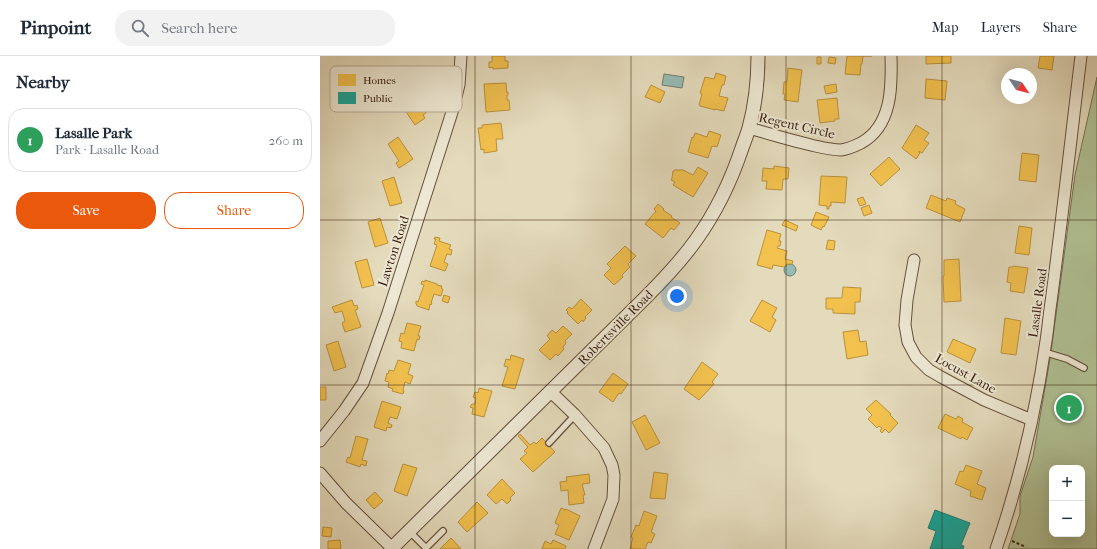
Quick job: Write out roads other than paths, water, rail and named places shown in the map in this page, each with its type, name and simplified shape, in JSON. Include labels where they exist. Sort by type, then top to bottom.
[{"type":"street","name":"Lawton Road","points":[[459,66],[460,56]]},
{"type":"street","name":"Robertsville Road","points":[[391,549],[665,278],[696,240],[710,220],[725,192],[738,162],[749,128],[758,75],[758,56]]},
{"type":"street","name":"Regent Circle","points":[[749,128],[826,148],[841,150],[855,146],[868,139],[878,129],[886,114],[889,98],[891,56]]},
{"type":"street","name":"Lasalle Road","points":[[996,549],[1012,498],[1032,420],[1044,352],[1059,247],[1081,56]]},
{"type":"street","name":"Lawton Road","points":[[320,442],[363,383],[379,340],[452,112]]},
{"type":"street","name":"Locust Lane","points":[[914,260],[907,300],[905,325],[908,342],[916,357],[929,370],[941,377],[984,400],[1032,420]]},
{"type":"street","points":[[550,391],[575,415],[604,448],[612,465],[614,475],[613,499],[594,549]]},
{"type":"street","points":[[320,473],[346,503],[391,549]]},
{"type":"lane","points":[[1044,352],[1068,360],[1084,368]]},
{"type":"lane","points":[[549,443],[575,415]]},
{"type":"lane","points":[[409,531],[426,548],[443,530]]},
{"type":"water","points":[[664,74],[684,77],[682,88],[662,85]]},
{"type":"water","points":[[790,264],[794,266],[796,270],[794,274],[790,276],[786,274],[784,270],[786,266]]},
{"type":"place","name":"Lasalle Park","points":[[1069,408]]}]
